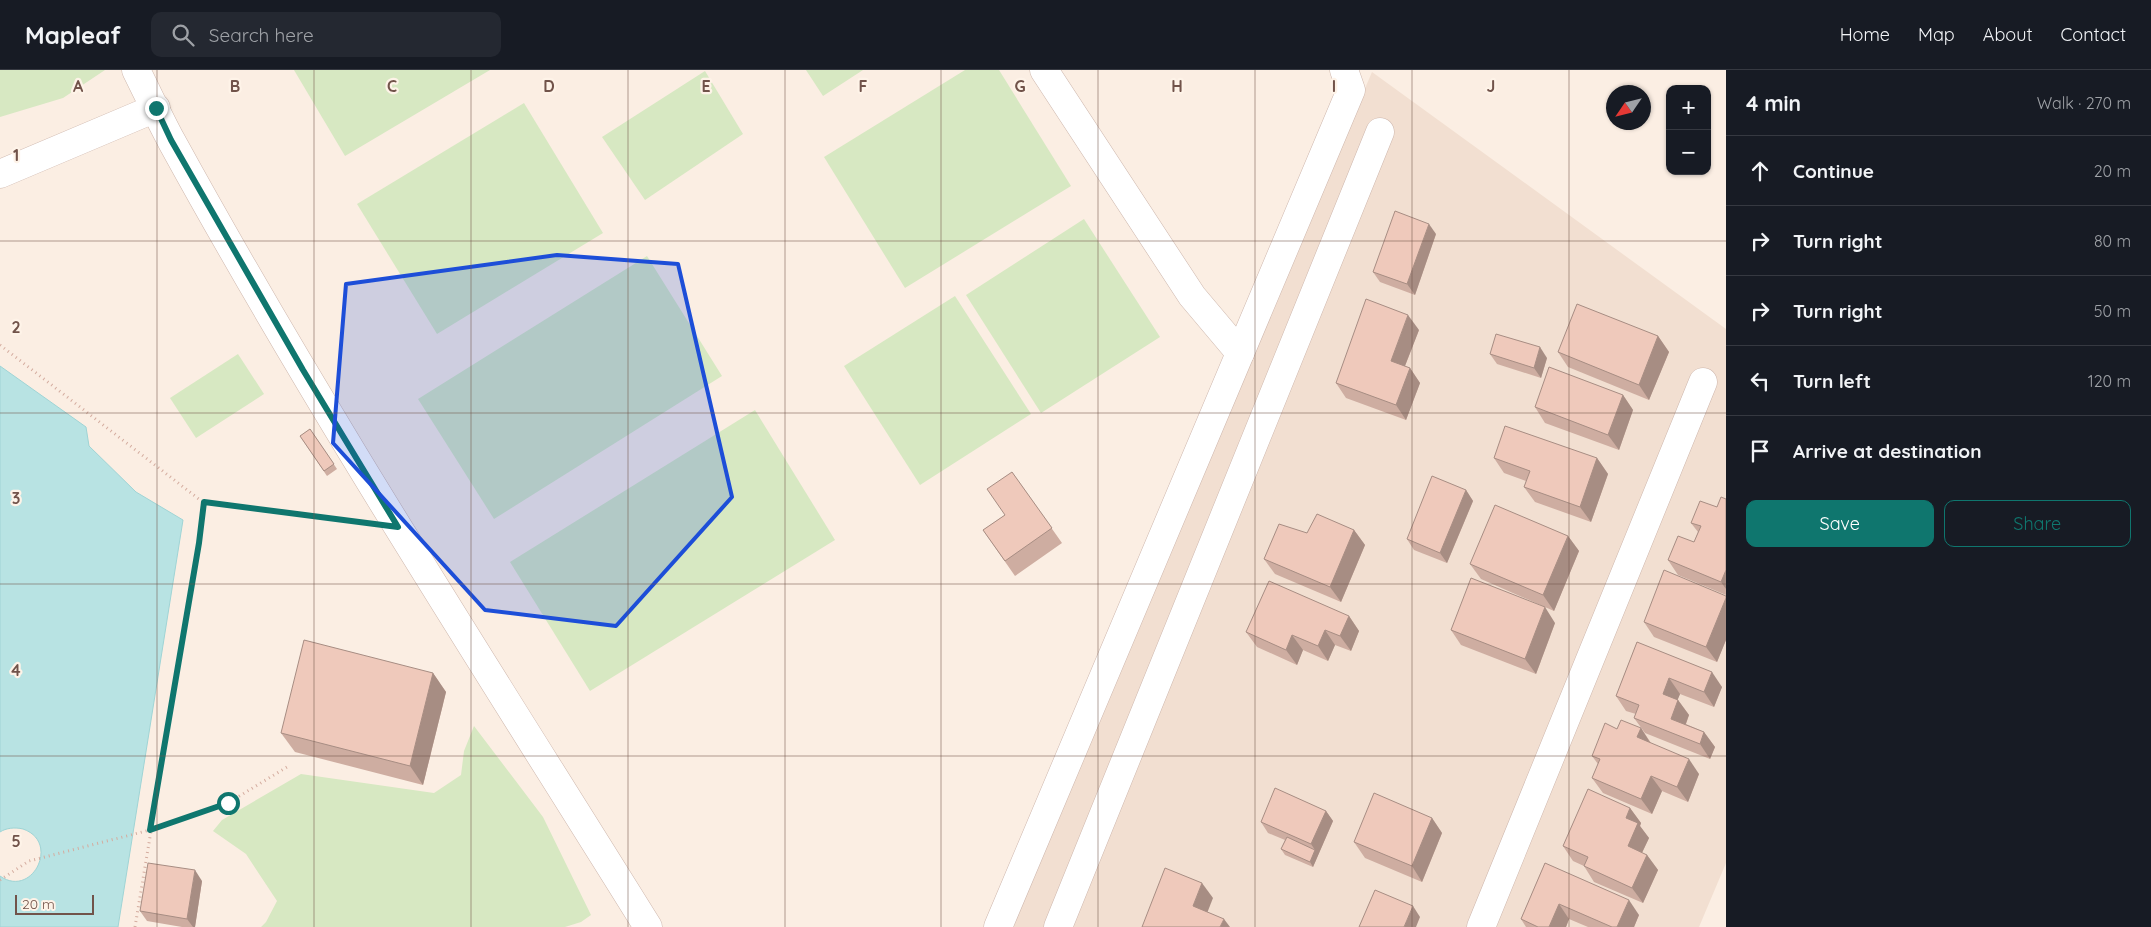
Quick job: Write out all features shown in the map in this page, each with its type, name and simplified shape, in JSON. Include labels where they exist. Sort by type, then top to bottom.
[{"type":"street","points":[[136,70],[171,140],[293,353],[398,527],[648,927]]},
{"type":"street","points":[[1044,70],[1192,296],[1240,354]]},
{"type":"street","points":[[998,927],[1350,90],[1344,70]]},
{"type":"street","points":[[0,174],[156,108]]},
{"type":"street","points":[[1058,927],[1380,132]]},
{"type":"street","points":[[1481,927],[1703,382]]},
{"type":"path","points":[[0,345],[204,502],[398,527]]},
{"type":"path","points":[[135,927],[199,543],[204,502]]},
{"type":"path","points":[[0,880],[29,861],[150,830],[228,803],[287,767]]},
{"type":"highlighted area","points":[[557,255],[678,264],[732,497],[616,626],[485,610],[333,443],[346,284]]},
{"type":"shaded area","points":[[1372,72],[1726,329],[1726,863],[1699,927],[1008,927]]},
{"type":"green space","points":[[0,70],[105,70],[63,98],[0,117]]},
{"type":"green space","points":[[294,70],[490,70],[345,156]]},
{"type":"green space","points":[[806,70],[863,70],[823,96]]},
{"type":"green space","points":[[965,70],[999,70],[1071,186],[905,288],[824,157]]},
{"type":"green space","points":[[705,71],[743,134],[645,200],[602,137]]},
{"type":"green space","points":[[524,103],[603,233],[437,334],[357,204]]},
{"type":"green space","points":[[1084,219],[1160,337],[1041,413],[966,295]]},
{"type":"green space","points":[[647,256],[722,376],[494,519],[418,399]]},
{"type":"green space","points":[[955,296],[1031,414],[920,485],[844,366]]},
{"type":"green space","points":[[238,354],[264,394],[196,438],[170,398]]},
{"type":"green space","points":[[755,410],[835,540],[590,691],[510,562]]},
{"type":"green space","points":[[474,726],[543,817],[591,915],[581,922],[565,927],[261,927],[266,922],[277,901],[246,854],[213,831],[222,820],[301,774],[434,793],[461,775],[464,751]]},
{"type":"water","points":[[0,366],[86,427],[89,446],[136,492],[183,520],[118,927],[0,927],[0,876],[12,881],[22,880],[31,875],[38,866],[41,856],[40,845],[34,836],[23,829],[11,828],[0,832]]},
{"type":"building","points":[[1395,211],[1429,224],[1407,284],[1373,272]]},
{"type":"building","points":[[1366,299],[1408,315],[1391,361],[1410,368],[1396,405],[1336,383]]},
{"type":"building","points":[[1577,304],[1658,336],[1639,385],[1558,352]]},
{"type":"building","points":[[1496,334],[1540,347],[1534,368],[1490,354]]},
{"type":"building","points":[[1549,367],[1623,395],[1608,435],[1535,407]]},
{"type":"building","points":[[1505,426],[1597,458],[1580,507],[1524,487],[1530,471],[1494,458]]},
{"type":"building","points":[[310,429],[334,464],[324,471],[300,436]]},
{"type":"building","points":[[1012,472],[1052,528],[1005,561],[983,530],[1005,515],[987,489]]},
{"type":"building","points":[[1432,476],[1466,490],[1440,553],[1407,539]]},
{"type":"building","points":[[1721,497],[1726,499],[1726,570],[1721,582],[1668,560],[1678,536],[1694,542],[1701,526],[1691,523],[1700,501],[1717,507]]},
{"type":"building","points":[[1495,505],[1568,536],[1543,595],[1470,564]]},
{"type":"building","points":[[1317,514],[1354,530],[1330,587],[1264,559],[1279,524],[1307,533]]},
{"type":"building","points":[[1664,570],[1726,596],[1706,647],[1644,622]]},
{"type":"building","points":[[1471,578],[1545,607],[1525,659],[1451,630]]},
{"type":"building","points":[[1269,581],[1349,616],[1340,636],[1325,630],[1318,646],[1292,635],[1286,650],[1246,632]]},
{"type":"building","points":[[304,640],[433,673],[410,766],[281,733]]},
{"type":"building","points":[[1637,642],[1712,672],[1704,692],[1669,678],[1663,694],[1678,700],[1671,719],[1704,732],[1700,744],[1634,718],[1639,705],[1616,696]]},
{"type":"building","points":[[1621,720],[1641,728],[1637,737],[1689,759],[1677,787],[1651,776],[1641,799],[1592,778],[1600,759],[1592,756],[1605,723],[1617,729]]},
{"type":"building","points":[[1275,788],[1326,811],[1311,844],[1261,822]]},
{"type":"building","points":[[1588,789],[1630,808],[1626,818],[1638,823],[1628,846],[1647,855],[1632,888],[1584,866],[1588,857],[1563,846]]},
{"type":"building","points":[[1374,793],[1432,818],[1412,866],[1354,842]]},
{"type":"building","points":[[1287,837],[1315,850],[1310,862],[1281,849]]},
{"type":"building","points":[[148,863],[195,870],[187,919],[140,911]]},
{"type":"building","points":[[1545,863],[1629,900],[1617,927],[1612,927],[1559,904],[1549,927],[1538,927],[1521,919]]},
{"type":"building","points":[[1165,868],[1202,883],[1193,906],[1224,919],[1220,927],[1142,927]]},
{"type":"building","points":[[1375,890],[1413,906],[1404,927],[1359,927]]},
{"type":"route","points":[[156,108],[171,140],[303,370],[398,527],[204,502],[199,543],[150,830],[228,803]]}]
